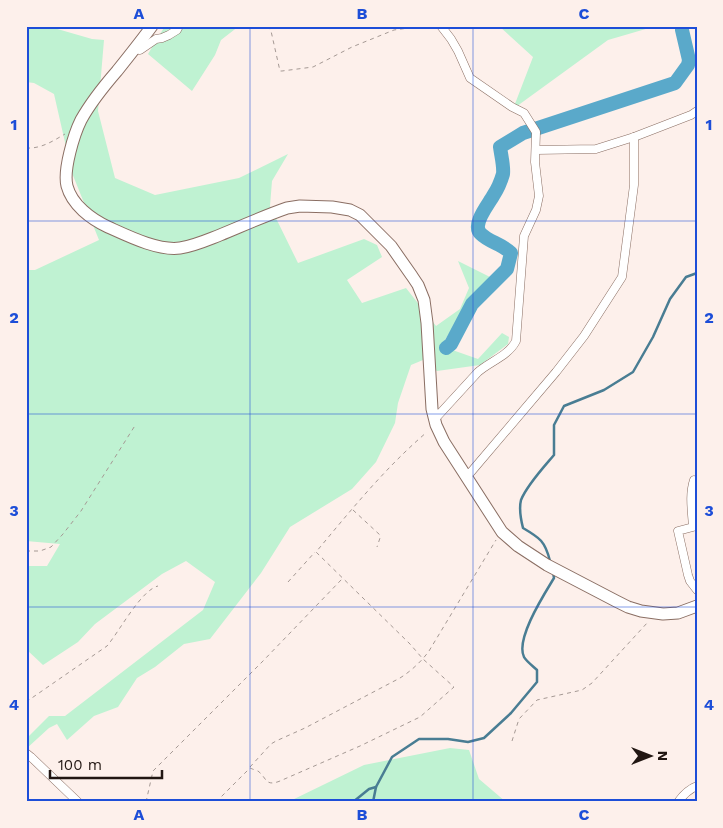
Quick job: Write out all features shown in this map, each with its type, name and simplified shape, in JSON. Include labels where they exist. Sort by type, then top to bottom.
[{"type":"street","points":[[152,26],[136,49],[97,95],[81,120],[75,134],[66,180],[74,199],[83,211],[94,220],[109,228],[155,246],[172,249],[191,246],[277,211],[293,207],[342,208],[360,215],[391,246],[418,285],[424,300],[427,323],[432,409],[435,422],[444,442],[502,532],[518,546],[553,568],[628,607],[654,613],[671,614],[697,606]]},
{"type":"street","points":[[136,49],[140,50],[156,39],[169,35],[180,26]]},
{"type":"street","points":[[435,422],[478,372],[508,352],[516,341],[524,236],[536,210],[539,196],[535,169],[536,132],[524,113],[470,78],[458,51],[441,27]]},
{"type":"street","points":[[536,150],[596,149],[634,137],[697,111]]},
{"type":"street","points":[[466,476],[556,372],[584,336],[622,277],[634,185],[634,137]]},
{"type":"street","points":[[696,479],[692,486],[691,494],[693,527],[678,531],[688,575],[697,590]]},
{"type":"street","points":[[26,753],[78,802]]},
{"type":"street","points":[[678,802],[691,788],[697,786]]},
{"type":"path","points":[[268,26],[271,31],[280,71],[313,67],[352,47],[394,30],[416,27],[441,27]]},
{"type":"path","points":[[26,148],[42,146],[69,132],[75,134]]},
{"type":"path","points":[[288,582],[352,509],[435,422]]},
{"type":"path","points":[[26,551],[40,551],[51,547],[63,534],[81,511],[136,424]]},
{"type":"path","points":[[352,509],[380,535],[377,547]]},
{"type":"path","points":[[216,802],[271,744],[400,678],[423,659],[502,532]]},
{"type":"path","points":[[250,768],[258,771],[267,782],[274,783],[360,746],[420,717],[454,688],[316,552]]},
{"type":"path","points":[[146,802],[153,771],[263,661],[342,578]]},
{"type":"path","points":[[26,702],[107,646],[135,606],[144,596],[158,586]]},
{"type":"path","points":[[512,741],[519,719],[536,700],[582,690],[592,683],[654,613]]},
{"type":"green space","points":[[26,26],[47,26],[92,39],[104,40],[98,111],[115,178],[155,195],[239,178],[288,154],[272,181],[270,206],[298,263],[364,239],[377,245],[382,257],[347,280],[362,303],[406,288],[436,326],[460,309],[469,288],[458,261],[492,278],[469,303],[441,346],[478,359],[502,333],[509,337],[508,344],[480,365],[437,371],[423,360],[411,365],[398,403],[395,423],[376,462],[352,489],[290,527],[261,573],[210,639],[184,644],[155,667],[137,678],[118,707],[94,716],[67,740],[57,724],[49,728],[26,749],[26,739],[49,716],[65,716],[203,610],[215,582],[186,561],[162,574],[95,624],[78,642],[43,665],[26,649],[26,566],[47,566],[60,544],[26,541],[26,270],[35,270],[99,240],[72,173],[54,94],[34,83],[26,82]]},
{"type":"green space","points":[[165,26],[239,26],[221,40],[215,55],[192,91],[148,54]]},
{"type":"green space","points":[[499,26],[656,26],[608,40],[513,109],[533,57]]},
{"type":"green space","points":[[450,748],[469,750],[479,779],[506,802],[288,802],[364,765]]},
{"type":"waterway","points":[[446,348],[451,344],[472,304],[507,269],[511,253],[504,247],[484,237],[478,230],[481,215],[496,191],[503,174],[500,147],[523,133],[675,83],[688,65],[689,60],[682,26]]},
{"type":"waterway","points":[[550,561],[544,544],[523,528],[520,507],[527,488],[554,455],[554,425],[564,406],[604,390],[633,372],[653,337],[670,299],[686,277],[697,273]]},
{"type":"waterway","points":[[373,802],[376,787],[392,757],[419,739],[448,739],[468,742],[484,738],[511,713],[537,682],[537,670],[524,657],[522,649],[527,628],[554,578],[553,572]]},
{"type":"waterway","points":[[353,802],[369,789],[376,787]]}]
